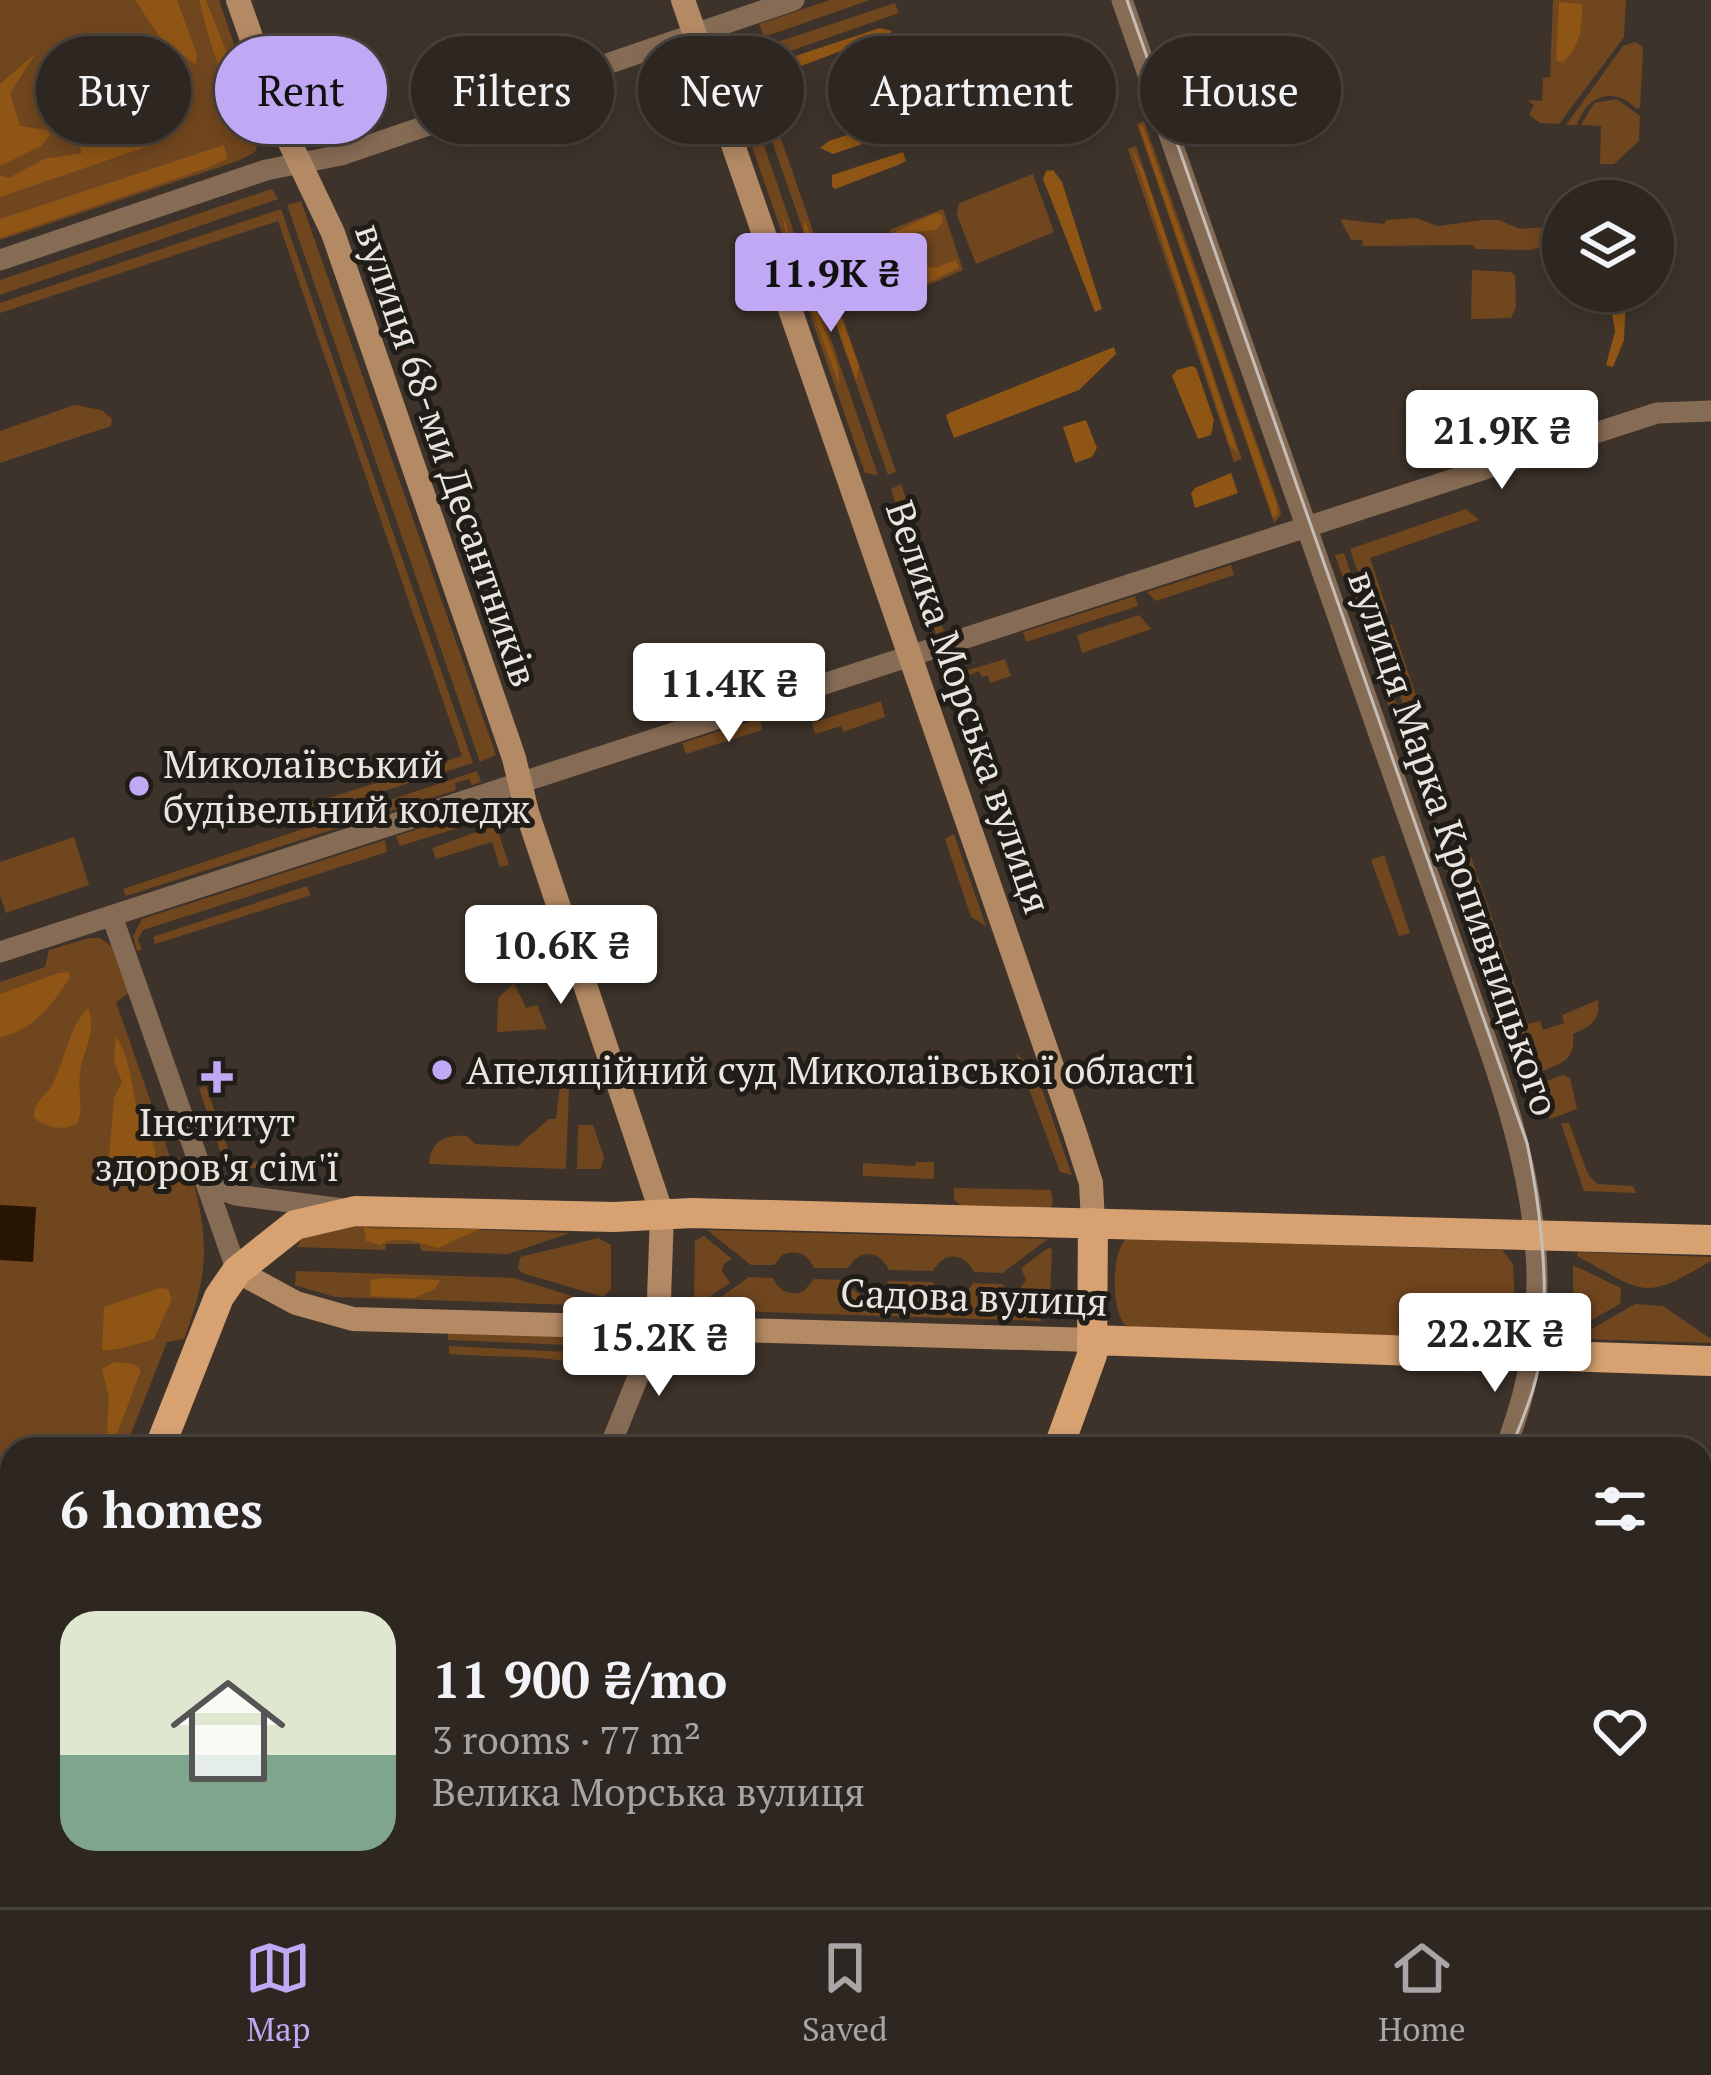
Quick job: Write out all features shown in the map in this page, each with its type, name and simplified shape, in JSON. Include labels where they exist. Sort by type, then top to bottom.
[{"type":"main road","name":"вулиця 68-ми Десантників","points":[[238,0],[283,128],[333,232],[662,1214]]},
{"type":"main road","name":"Велика Морська вулиця","points":[[683,0],[1091,1183],[1089,1368],[1063,1437]]},
{"type":"main road","name":"Садова вулиця","points":[[1711,1240],[1093,1223],[355,1211],[296,1225],[237,1271],[276,1295],[353,1319],[1711,1361]]},
{"type":"main road","points":[[658,1327],[662,1214]]},
{"type":"main road","points":[[164,1437],[219,1297],[237,1271]]},
{"type":"street","points":[[0,260],[266,170],[341,155],[794,0]]},
{"type":"street","name":"вулиця Марка Кропивницького","points":[[1122,0],[1507,1100],[1526,1167],[1534,1235],[1534,1355],[1509,1437]]},
{"type":"street","points":[[0,952],[1657,413],[1711,411]]},
{"type":"street","points":[[112,916],[237,1271]]},
{"type":"street","name":"Садова вулиця","points":[[208,1185],[236,1195],[355,1211]]},
{"type":"street","points":[[614,1437],[658,1327]]},
{"type":"shaded area","points":[[0,0],[219,0],[231,36],[215,36],[215,144],[258,144],[255,152],[0,240]]},
{"type":"shaded area","points":[[135,0],[177,0],[190,36],[159,36]]},
{"type":"shaded area","points":[[199,0],[206,0],[220,36],[215,36],[215,54]]},
{"type":"shaded area","points":[[830,0],[870,0],[767,36],[759,24]]},
{"type":"shaded area","points":[[1553,0],[1626,0],[1624,37],[1559,124],[1540,123],[1529,115],[1534,105],[1527,100],[1542,101],[1543,78],[1550,77]]},
{"type":"shaded area","points":[[1559,2],[1582,4],[1579,36],[1562,63],[1556,60]]},
{"type":"shaded area","points":[[895,3],[899,13],[804,46],[804,36],[795,36]]},
{"type":"shaded area","points":[[880,28],[892,31],[889,36],[856,36]]},
{"type":"shaded area","points":[[191,38],[197,55],[196,65],[191,61]]},
{"type":"shaded area","points":[[1635,42],[1643,52],[1640,107],[1602,97],[1587,107],[1577,125],[1566,125],[1623,46]]},
{"type":"shaded area","points":[[828,45],[828,56],[804,65],[804,53]]},
{"type":"shaded area","points":[[36,53],[10,93],[20,126],[36,128],[36,144],[43,144],[0,166],[0,84]]},
{"type":"shaded area","points":[[1617,99],[1640,116],[1639,141],[1614,164],[1600,164],[1601,126],[1581,125],[1594,103]]},
{"type":"shaded area","points":[[828,142],[863,144],[833,154],[820,148]]},
{"type":"shaded area","points":[[79,144],[153,144],[0,197],[0,175],[9,178],[44,159],[82,153]]},
{"type":"shaded area","points":[[751,144],[763,144],[878,475],[865,473]]},
{"type":"shaded area","points":[[773,144],[783,144],[896,472],[888,475]]},
{"type":"shaded area","points":[[1144,144],[1152,144],[1279,506],[1281,515],[1274,523]]},
{"type":"shaded area","points":[[1145,144],[1149,144],[1277,505],[1273,517]]},
{"type":"shaded area","points":[[224,145],[227,159],[207,168],[0,238],[0,219]]},
{"type":"shaded area","points":[[1136,146],[1242,459],[1234,462],[1128,149]]},
{"type":"shaded area","points":[[1132,149],[1144,172],[1238,453],[1230,446]]},
{"type":"shaded area","points":[[903,152],[906,161],[898,165],[835,189],[832,186],[832,175]]},
{"type":"shaded area","points":[[1053,170],[1062,182],[1102,309],[1095,312],[1043,179],[1046,171]]},
{"type":"shaded area","points":[[1033,174],[1054,232],[976,264],[957,215],[959,203]]},
{"type":"shaded area","points":[[272,189],[278,199],[0,295],[0,280]]},
{"type":"shaded area","points":[[301,201],[496,755],[480,762],[287,205]]},
{"type":"shaded area","points":[[281,209],[473,763],[292,820],[287,811],[462,756],[278,221],[0,313],[0,303]]},
{"type":"shaded area","points":[[943,209],[963,270],[912,292],[889,230]]},
{"type":"shaded area","points":[[936,213],[943,222],[936,230],[914,232],[926,266],[935,268],[956,260],[959,268],[918,287],[909,278],[895,236]]},
{"type":"shaded area","points":[[782,214],[838,367],[839,385],[787,240]]},
{"type":"shaded area","points":[[1416,218],[1438,226],[1499,220],[1520,229],[1542,227],[1542,247],[1363,246],[1362,240],[1351,240],[1340,219],[1384,224]]},
{"type":"shaded area","points":[[805,220],[859,366],[856,380],[803,229]]},
{"type":"shaded area","points":[[1472,270],[1515,276],[1516,307],[1511,318],[1471,319]]},
{"type":"shaded area","points":[[1612,312],[1625,312],[1624,340],[1613,367],[1606,365],[1615,331]]},
{"type":"shaded area","points":[[1114,347],[1116,354],[1079,390],[954,438],[949,413]]},
{"type":"shaded area","points":[[1192,366],[1214,420],[1211,435],[1198,439],[1172,376]]},
{"type":"shaded area","points":[[74,405],[102,410],[112,419],[111,426],[0,463],[0,431]]},
{"type":"shaded area","points":[[1482,413],[1502,422],[1547,418],[1550,424],[1485,445],[1487,454],[1450,466],[1443,434],[1475,426]]},
{"type":"shaded area","points":[[1086,420],[1097,448],[1092,457],[1075,463],[1063,427]]},
{"type":"shaded area","points":[[1231,473],[1238,493],[1195,508],[1191,493],[1195,488]]},
{"type":"shaded area","points":[[901,484],[940,598],[934,601],[944,631],[936,634],[891,489]]},
{"type":"shaded area","points":[[1466,509],[1479,520],[1370,558],[1388,613],[1373,617],[1350,549]]},
{"type":"shaded area","points":[[1344,553],[1400,715],[1393,718],[1335,555]]},
{"type":"shaded area","points":[[1231,565],[1234,575],[1156,601],[1147,592]]},
{"type":"shaded area","points":[[1135,596],[1138,606],[1026,642],[1023,632]]},
{"type":"shaded area","points":[[1139,615],[1151,629],[1082,653],[1077,635]]},
{"type":"shaded area","points":[[1392,624],[1420,708],[1406,713],[1378,629]]},
{"type":"shaded area","points":[[1005,659],[1011,676],[990,683],[988,675],[982,677],[979,671],[962,678],[981,724],[973,725],[955,674]]},
{"type":"shaded area","points":[[881,701],[885,717],[843,732],[841,726],[815,734],[812,723]]},
{"type":"shaded area","points":[[760,718],[762,730],[686,754],[682,743]]},
{"type":"shaded area","points":[[477,771],[481,782],[455,783],[456,790],[126,896],[123,889]]},
{"type":"shaded area","points":[[489,806],[493,817],[400,846],[396,836]]},
{"type":"shaded area","points":[[496,825],[509,865],[500,867],[492,842],[436,859],[432,848]]},
{"type":"shaded area","points":[[954,834],[986,926],[971,917],[945,839]]},
{"type":"shaded area","points":[[74,837],[89,885],[6,913],[0,896],[0,862]]},
{"type":"shaded area","points":[[385,840],[387,852],[143,930],[138,939],[142,949],[137,951],[133,936],[142,919]]},
{"type":"shaded area","points":[[1384,855],[1410,933],[1399,936],[1371,860]]},
{"type":"shaded area","points":[[1471,857],[1508,965],[1498,970],[1461,861]]},
{"type":"shaded area","points":[[1453,861],[1487,959],[1478,962],[1444,864]]},
{"type":"shaded area","points":[[307,886],[311,895],[155,944],[153,937]]},
{"type":"shaded area","points":[[89,938],[100,938],[111,946],[129,993],[116,1002],[170,1157],[188,1160],[200,1210],[203,1270],[184,1339],[167,1342],[130,1437],[0,1437],[0,982],[45,967],[49,950]]},
{"type":"shaded area","points":[[68,972],[70,977],[49,1006],[32,1023],[0,1037],[0,994]]},
{"type":"shaded area","points":[[1513,979],[1528,1024],[1540,1021],[1543,1030],[1564,1023],[1562,1015],[1598,1000],[1593,1022],[1573,1034],[1568,1057],[1535,1074],[1502,983]]},
{"type":"shaded area","points":[[514,983],[526,1008],[537,1005],[547,1029],[497,1032],[498,998]]},
{"type":"shaded area","points":[[88,1008],[91,1025],[80,1074],[78,1122],[62,1128],[49,1126],[34,1117],[36,1106],[53,1083]]},
{"type":"shaded area","points":[[116,1036],[154,1145],[155,1162],[166,1174],[152,1186],[123,1173],[109,1157],[114,1098],[122,1082],[114,1062]]},
{"type":"shaded area","points":[[1016,1054],[1035,1069],[1072,1175],[1060,1172]]},
{"type":"shaded area","points":[[1563,1075],[1570,1078],[1577,1109],[1550,1119],[1538,1084]]},
{"type":"shaded area","points":[[206,1086],[233,1163],[300,1159],[300,1168],[230,1168],[199,1088]]},
{"type":"shaded area","points":[[560,1086],[569,1086],[566,1169],[429,1164],[436,1144],[452,1136],[467,1136],[475,1144],[518,1146],[549,1119],[556,1119]]},
{"type":"shaded area","points":[[1561,1123],[1569,1123],[1588,1174],[1597,1184],[1633,1186],[1636,1193],[1584,1191]]},
{"type":"shaded area","points":[[578,1125],[593,1125],[604,1157],[601,1169],[577,1169]]},
{"type":"shaded area","points":[[916,1162],[934,1162],[934,1179],[863,1176],[863,1163],[915,1166]]},
{"type":"shaded area","points":[[954,1188],[1051,1190],[1053,1203],[1050,1208],[961,1206],[954,1199]]},
{"type":"shaded area","points":[[0,1205],[36,1207],[33,1262],[0,1260]]},
{"type":"shaded area","points":[[347,1225],[570,1233],[508,1254],[421,1251],[420,1244],[386,1244],[385,1250],[297,1247],[301,1239]]},
{"type":"shaded area","points":[[364,1227],[480,1229],[438,1248],[401,1240],[380,1245],[366,1241]]},
{"type":"shaded area","points":[[707,1230],[1048,1239],[1002,1273],[974,1272],[954,1256],[933,1271],[889,1270],[869,1254],[858,1257],[848,1268],[814,1268],[797,1253],[782,1255],[774,1265],[751,1265]]},
{"type":"shaded area","points":[[704,1236],[732,1259],[722,1271],[730,1283],[700,1303],[694,1298],[695,1241]]},
{"type":"shaded area","points":[[598,1238],[611,1245],[611,1289],[604,1297],[518,1268],[520,1257]]},
{"type":"shaded area","points":[[1126,1239],[1502,1250],[1513,1264],[1516,1331],[1503,1340],[1125,1325],[1115,1281]]},
{"type":"shaded area","points":[[1052,1249],[1049,1317],[1019,1290],[1026,1280],[1021,1268]]},
{"type":"shaded area","points":[[1578,1252],[1711,1257],[1711,1261],[1671,1283],[1644,1288],[1617,1278],[1577,1256]]},
{"type":"shaded area","points":[[1573,1265],[1621,1288],[1620,1304],[1579,1327],[1573,1324]]},
{"type":"shaded area","points":[[296,1271],[514,1278],[604,1306],[335,1297],[295,1285]]},
{"type":"shaded area","points":[[749,1277],[773,1278],[790,1293],[804,1291],[814,1279],[847,1280],[856,1292],[868,1296],[878,1294],[889,1281],[933,1282],[941,1293],[952,1297],[964,1294],[973,1283],[1002,1284],[1042,1321],[703,1310]]},
{"type":"shaded area","points":[[370,1280],[440,1280],[435,1289],[414,1298],[371,1296]]},
{"type":"shaded area","points":[[168,1289],[172,1299],[154,1339],[102,1350],[104,1307]]},
{"type":"shaded area","points":[[1635,1304],[1663,1306],[1711,1343],[1580,1339]]},
{"type":"shaded area","points":[[448,1332],[595,1336],[594,1346],[448,1340]]},
{"type":"shaded area","points":[[449,1346],[591,1353],[587,1366],[537,1358],[449,1354]]},
{"type":"shaded area","points":[[115,1362],[134,1364],[141,1370],[116,1437],[107,1437],[109,1397],[102,1369]]},
{"type":"tram line","points":[[1127,0],[1527,1143],[1542,1251],[1543,1333],[1535,1382],[1516,1437]]},
{"type":"place","name":"Миколаївський будівельний коледж","points":[[139,786]]},
{"type":"place","name":"Апеляційний суд Миколаївської області","points":[[442,1070]]},
{"type":"place","name":"Інститут здоров'я сім'ї","points":[[217,1077]]}]
